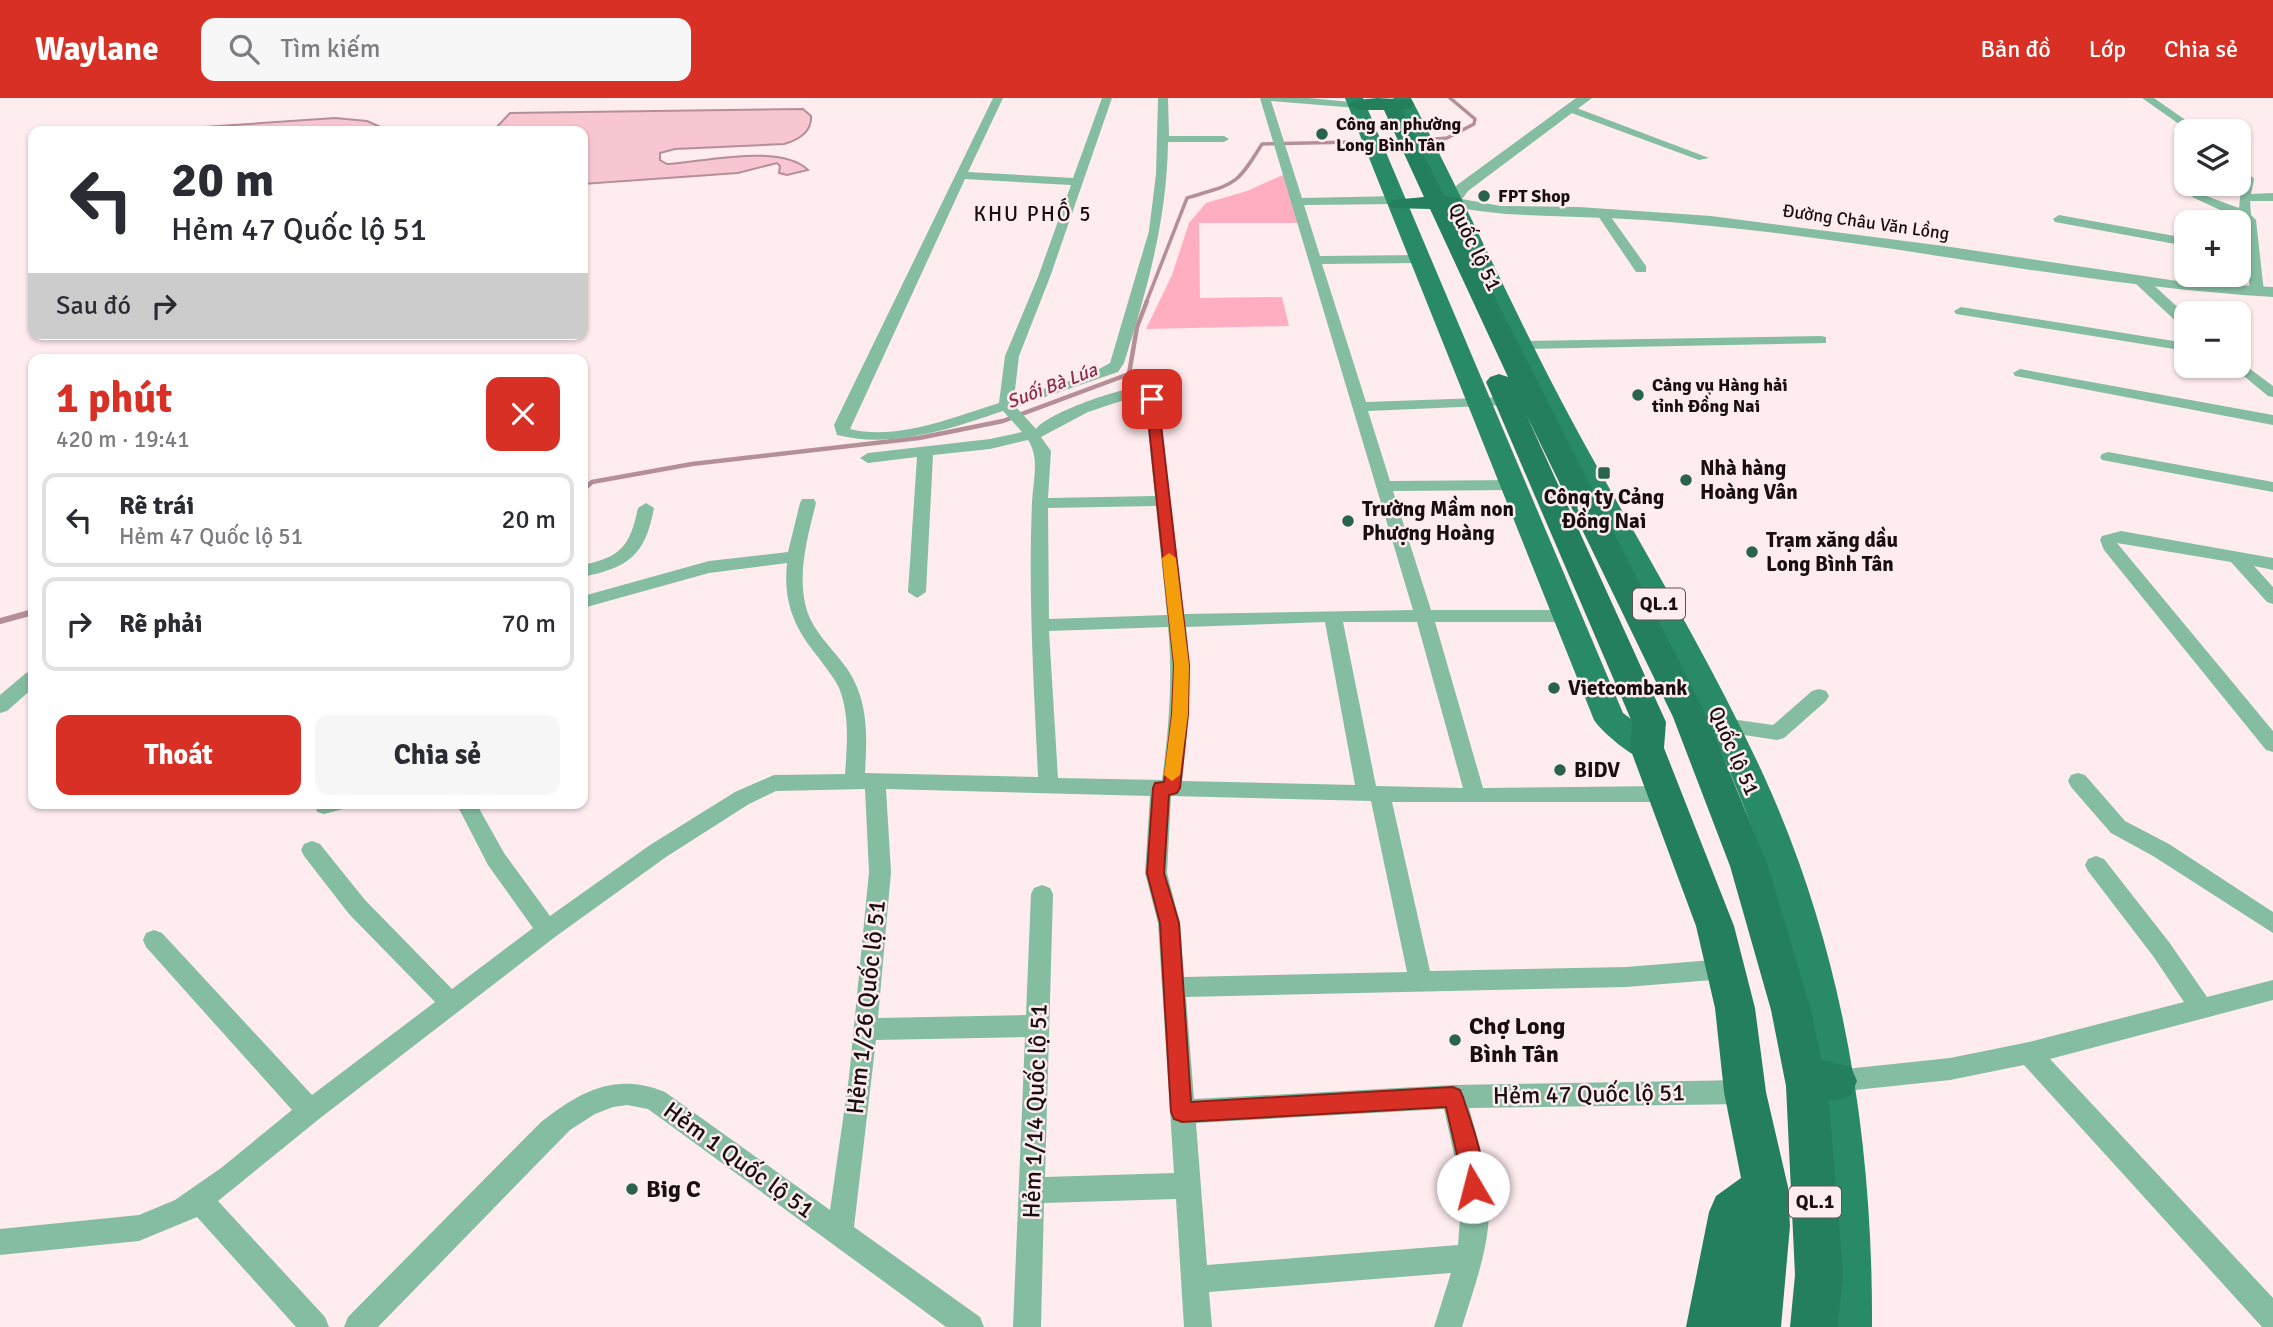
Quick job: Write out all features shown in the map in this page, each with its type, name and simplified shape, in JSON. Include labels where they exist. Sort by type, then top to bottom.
[{"type":"highway","name":"Quốc lộ 51","points":[[1379,101],[1507,401],[1649,722],[1647,748],[1701,884],[1735,1008],[1745,1092],[1765,1187]]},
{"type":"highway","name":"Quốc lộ 51","points":[[1421,203],[1541,419],[1690,717],[1749,866],[1788,998],[1821,1079],[1819,1275],[1814,1327]]},
{"type":"highway","name":"QL.1","points":[[1710,1327],[1732,1212],[1765,1187]]},
{"type":"highway","name":"QL.1","points":[[1757,1327],[1767,1226],[1765,1187]]},
{"type":"main road","name":"Quốc lộ 51","points":[[1379,101],[1399,143]]},
{"type":"main road","name":"Quốc lộ 51","points":[[1421,203],[1421,259],[1610,720],[1647,748]]},
{"type":"main road","name":"Quốc lộ 51","points":[[1421,203],[1522,345],[1565,431],[1724,725],[1796,904],[1819,994],[1821,1079],[1846,1163],[1850,1245],[1849,1327]]},
{"type":"street","points":[[998,98],[848,413],[842,432],[850,436],[868,436],[961,421],[1101,374],[1117,363],[1151,250],[1164,139],[1163,98]]},
{"type":"street","points":[[1048,784],[1040,625],[1040,503],[1044,451],[1006,405],[1012,356],[1107,98]]},
{"type":"street","points":[[1265,98],[1461,738],[1475,796]]},
{"type":"street","points":[[1271,98],[1379,101]]},
{"type":"street","points":[[1298,202],[1421,203],[1462,188],[1585,98]]},
{"type":"street","points":[[2147,98],[2178,119]]},
{"type":"street","points":[[1570,109],[1703,158]]},
{"type":"street","points":[[1164,139],[1224,139]]},
{"type":"street","points":[[962,175],[1077,183]]},
{"type":"street","points":[[2198,197],[2230,210]]},
{"type":"street","points":[[2245,210],[2244,198],[2273,197]]},
{"type":"street","name":"Đường Châu Văn Lồng","points":[[1421,203],[1501,211],[1602,213],[1786,230],[2184,287],[2265,292]]},
{"type":"street","points":[[1602,213],[1641,269]]},
{"type":"street","points":[[2059,219],[2174,240]]},
{"type":"street","points":[[1315,260],[1421,259]]},
{"type":"street","points":[[2251,265],[2265,292]]},
{"type":"street","points":[[2140,280],[2174,312]]},
{"type":"street","points":[[1961,311],[2174,345]]},
{"type":"street","points":[[1522,345],[1821,340]]},
{"type":"street","points":[[2020,373],[2273,420]]},
{"type":"street","points":[[2251,374],[2273,393]]},
{"type":"street","points":[[868,458],[990,444],[1043,432],[1044,428],[1114,396],[1149,396],[1154,414],[1161,501],[1177,620],[1181,694],[1156,873],[1169,923],[1198,1327]]},
{"type":"street","points":[[1359,407],[1507,401]]},
{"type":"street","points":[[917,592],[918,537],[925,451]]},
{"type":"street","points":[[2108,457],[2273,486]]},
{"type":"street","points":[[1383,486],[1514,485]]},
{"type":"street","points":[[1040,503],[1161,501]]},
{"type":"street","name":"Hẻm 1/26 Quốc lộ 51","points":[[808,503],[795,557],[794,579],[800,618],[843,677],[854,706],[880,872],[865,1029],[839,1233]]},
{"type":"street","points":[[588,570],[608,566],[636,548],[646,508]]},
{"type":"street","points":[[2273,564],[2121,536],[2108,540],[2110,546],[2273,746]]},
{"type":"street","points":[[2235,556],[2273,598]]},
{"type":"street","points":[[588,601],[709,567],[795,557]]},
{"type":"street","points":[[1040,625],[1333,616],[1569,616]]},
{"type":"street","points":[[1333,616],[1373,794],[1421,982]]},
{"type":"street","points":[[0,706],[28,682]]},
{"type":"street","points":[[1724,725],[1777,733],[1819,696]]},
{"type":"street","points":[[0,1242],[139,1228],[169,1218],[199,1200],[310,1111],[547,930],[658,851],[765,785],[865,781],[1475,796],[1665,794]]},
{"type":"street","points":[[2078,781],[2118,827],[2161,850],[2273,924]]},
{"type":"street","points":[[469,809],[496,859],[547,930]]},
{"type":"street","points":[[312,850],[358,907],[452,1004]]},
{"type":"street","points":[[2096,865],[2161,948],[2201,1008]]},
{"type":"street","name":"Hẻm 1/14 Quốc lộ 51","points":[[1027,1327],[1042,894]]},
{"type":"street","points":[[154,940],[310,1111]]},
{"type":"street","points":[[1172,987],[1626,977],[1725,969]]},
{"type":"street","points":[[1821,1079],[1951,1069],[2029,1053],[2273,990]]},
{"type":"street","points":[[865,1029],[1038,1026]]},
{"type":"street","points":[[2029,1053],[2273,1318]]},
{"type":"street","name":"Hẻm 47 Quốc lộ 51","points":[[1182,1112],[1453,1097],[1745,1092]]},
{"type":"street","name":"Hẻm 1 Quốc lộ 51","points":[[358,1327],[550,1131],[571,1113],[591,1101],[616,1094],[634,1093],[656,1100],[970,1327]]},
{"type":"street","points":[[1448,1327],[1469,1258],[1476,1221],[1469,1154],[1453,1097]]},
{"type":"street","points":[[1032,1190],[1187,1186]]},
{"type":"street","points":[[199,1200],[315,1327]]},
{"type":"street","points":[[1194,1280],[1469,1258]]},
{"type":"shaded area","points":[[803,109],[811,116],[807,131],[799,138],[784,144],[675,149],[660,153],[660,160],[667,164],[741,156],[780,157],[796,162],[808,170],[787,175],[779,173],[780,166],[777,163],[738,173],[588,184],[588,126],[498,126],[510,113]]},
{"type":"shaded area","points":[[335,118],[367,121],[378,126],[219,126]]},
{"type":"shaded area","points":[[1285,174],[1298,223],[1199,223],[1200,298],[1282,297],[1289,326],[1146,329],[1172,275],[1189,223],[1206,203],[1247,191]]},
{"type":"waterway","name":"Suối Bà Lúa","points":[[1426,140],[1447,138],[1474,124],[1475,119],[1450,98]]},
{"type":"waterway","name":"Suối Bà Lúa","points":[[1146,303],[1187,198],[1232,182],[1246,169],[1262,144],[1405,141]]},
{"type":"waterway","name":"Suối Bà Lúa","points":[[588,486],[592,482],[692,464],[919,438],[1003,421],[1129,374],[1137,327],[1147,301]]},
{"type":"waterway","name":"Suối Bà Lúa","points":[[0,621],[28,613]]},
{"type":"slow traffic","points":[[1169,558],[1181,665],[1180,714],[1172,775]]},
{"type":"place","name":"Công an phường Long Bình Tân","points":[[1322,134]]},
{"type":"place","name":"FPT Shop","points":[[1484,196]]},
{"type":"place","name":"Cảng vụ Hàng hải tỉnh Đồng Nai","points":[[1638,395]]},
{"type":"place","name":"Công ty Cảng Đồng Nai","points":[[1604,473]]},
{"type":"place","name":"Nhà hàng Hoàng Vân","points":[[1686,480]]},
{"type":"place","name":"Trường Mầm non Phượng Hoàng","points":[[1348,521]]},
{"type":"place","name":"Trạm xăng dầu Long Bình Tân","points":[[1752,552]]},
{"type":"place","name":"Vietcombank","points":[[1554,688]]},
{"type":"place","name":"BIDV","points":[[1560,770]]},
{"type":"place","name":"Chợ Long Bình Tân","points":[[1455,1040]]},
{"type":"place","name":"Big C","points":[[632,1189]]},
{"type":"district","name":"KHU PHỐ 5","points":[[1033,214]]},
{"type":"route","points":[[1152,399],[1181,665],[1180,714],[1171,788],[1161,788],[1156,873],[1169,923],[1182,1112],[1453,1097],[1469,1154],[1473,1187]]}]
